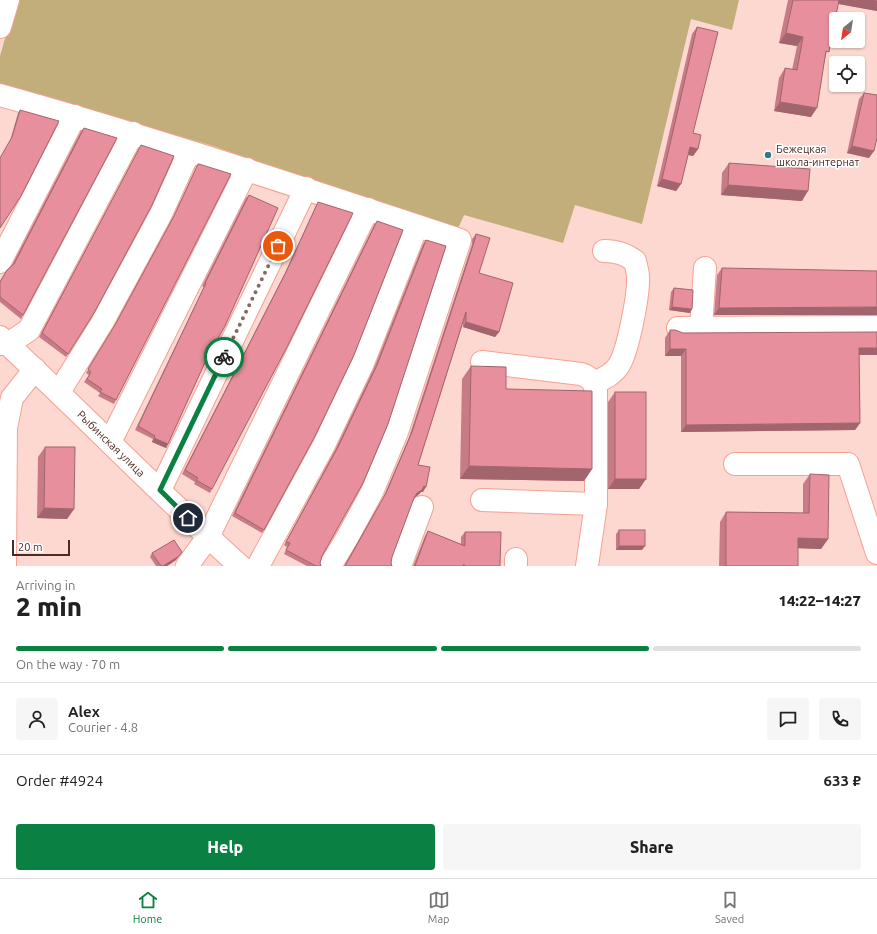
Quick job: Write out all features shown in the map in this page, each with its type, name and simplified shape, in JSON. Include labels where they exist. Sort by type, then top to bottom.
[{"type":"main road","points":[[0,27],[8,0]]},
{"type":"main road","points":[[0,95],[133,133],[306,188],[460,240],[397,432],[372,492],[330,566]]},
{"type":"main road","points":[[0,262],[76,116]]},
{"type":"main road","points":[[3,342],[29,330],[133,133]]},
{"type":"main road","points":[[59,392],[102,323],[161,214],[189,152]]},
{"type":"main road","points":[[110,442],[247,169]]},
{"type":"main road","points":[[160,490],[306,188]]},
{"type":"main road","points":[[186,566],[208,537],[368,209]]},
{"type":"main road","points":[[258,566],[324,445],[364,363],[417,226]]},
{"type":"main road","points":[[594,383],[607,376],[619,366],[625,352],[636,298],[638,276],[635,262],[631,258],[616,251],[604,251]]},
{"type":"main road","points":[[701,328],[705,268]]},
{"type":"main road","points":[[678,328],[877,327]]},
{"type":"main road","name":"Рыбинская улица","points":[[3,342],[35,369],[208,537],[240,566]]},
{"type":"main road","points":[[482,362],[581,374],[589,377],[594,383],[596,391],[596,504],[587,566]]},
{"type":"main road","points":[[5,566],[6,428],[12,398],[35,369]]},
{"type":"main road","points":[[735,464],[848,464],[877,552]]},
{"type":"main road","points":[[482,500],[596,504]]},
{"type":"main road","points":[[400,566],[422,507]]},
{"type":"shaded area","points":[[16,0],[739,0],[732,30],[691,19],[642,224],[575,205],[563,243],[464,215],[457,231],[210,145],[0,85],[0,56]]},
{"type":"building","points":[[793,0],[839,0],[837,12],[829,12],[830,48],[829,52],[826,51],[817,108],[780,102],[785,68],[797,70],[803,37],[786,33]]},
{"type":"building","points":[[697,27],[718,32],[693,133],[701,135],[698,149],[690,147],[681,184],[662,179]]},
{"type":"building","points":[[864,93],[877,95],[877,138],[874,151],[852,146]]},
{"type":"building","points":[[20,110],[59,121],[21,196],[0,228],[0,158],[12,137]]},
{"type":"building","points":[[84,128],[117,138],[23,315],[0,297],[0,282],[7,270],[14,264]]},
{"type":"building","points":[[141,145],[174,156],[152,205],[94,313],[68,354],[42,333]]},
{"type":"building","points":[[729,163],[810,169],[808,191],[728,185]]},
{"type":"building","points":[[198,164],[231,174],[116,400],[100,392],[102,389],[87,379],[91,372],[88,369],[115,325],[174,216]]},
{"type":"building","points":[[249,195],[278,208],[225,326],[207,358],[168,444],[154,438],[155,436],[138,426],[205,283]]},
{"type":"building","points":[[318,202],[353,213],[287,347],[212,489],[196,480],[198,478],[185,470],[286,272]]},
{"type":"building","points":[[377,221],[403,230],[354,355],[315,436],[264,530],[235,513]]},
{"type":"building","points":[[476,234],[490,238],[479,273],[513,283],[499,332],[466,322],[466,312],[418,465],[430,467],[426,487],[424,486],[414,498],[392,557],[392,566],[345,566],[386,493],[412,432]]},
{"type":"building","points":[[426,240],[446,246],[388,424],[363,483],[322,556],[320,563],[321,566],[316,566],[286,550],[290,543],[286,542],[338,447],[377,365]]},
{"type":"building","points":[[722,268],[877,271],[877,307],[719,308]]},
{"type":"building","points":[[674,288],[693,290],[692,309],[672,307]]},
{"type":"building","points":[[670,330],[683,333],[877,332],[877,348],[859,348],[860,423],[686,425],[686,349],[670,349]]},
{"type":"building","points":[[471,366],[506,367],[506,389],[592,391],[592,469],[469,466]]},
{"type":"building","points":[[615,392],[646,392],[646,479],[615,479]]},
{"type":"building","points":[[45,447],[75,447],[74,509],[44,508]]},
{"type":"building","points":[[810,474],[829,475],[828,539],[798,538],[798,566],[726,566],[726,512],[809,513]]},
{"type":"building","points":[[619,530],[645,530],[645,546],[619,546]]},
{"type":"building","points":[[428,531],[465,546],[465,532],[501,532],[500,566],[464,566],[464,564],[463,566],[415,566]]},
{"type":"building","points":[[174,540],[182,552],[179,556],[161,566],[152,553]]},
{"type":"way so far","points":[[224,357],[278,246]]},
{"type":"place","name":"Бежецкая школа-интернат","points":[[768,155]]},
{"type":"route","points":[[188,518],[160,490],[224,357]]}]
